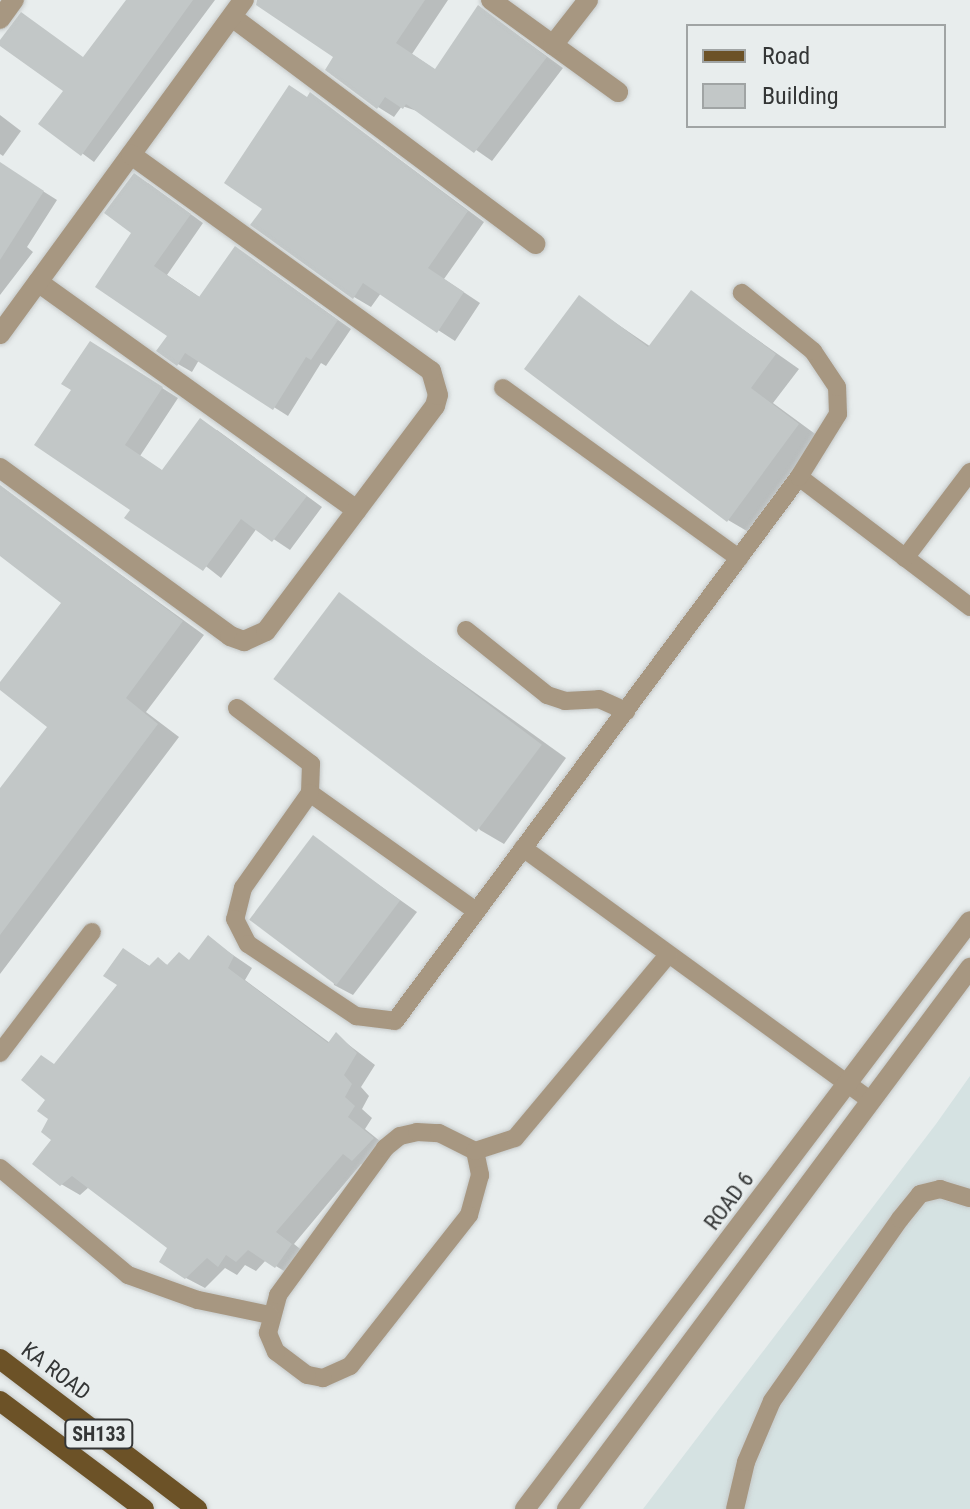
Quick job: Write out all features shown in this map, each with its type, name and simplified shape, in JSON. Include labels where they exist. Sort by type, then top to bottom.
[{"type":"main road","name":"KA ROAD","points":[[0,1359],[197,1509]]},
{"type":"main road","name":"SH133","points":[[0,1401],[144,1509]]},
{"type":"street","points":[[0,19],[14,0]]},
{"type":"street","points":[[0,334],[244,0]]},
{"type":"street","points":[[491,0],[618,92]]},
{"type":"street","points":[[553,45],[588,0]]},
{"type":"street","points":[[232,17],[535,244]]},
{"type":"street","points":[[0,468],[230,636],[244,641],[266,631],[435,406],[438,395],[431,371],[131,155]]},
{"type":"street","points":[[38,282],[357,510]]},
{"type":"street","name":"ROAD 6","points":[[525,1509],[970,921]]},
{"type":"street","points":[[567,1509],[970,968]]},
{"type":"lane","points":[[237,708],[311,764],[310,793],[243,888],[235,919],[248,944],[356,1016],[395,1021],[799,477],[838,414],[837,387],[813,351],[742,293]]},
{"type":"lane","points":[[503,388],[739,558]]},
{"type":"lane","points":[[905,558],[970,472]]},
{"type":"lane","points":[[799,477],[970,607]]},
{"type":"lane","points":[[466,630],[547,695],[565,701],[599,699],[626,711]]},
{"type":"lane","points":[[310,793],[476,911]]},
{"type":"lane","points":[[523,848],[871,1101]]},
{"type":"lane","points":[[0,1053],[92,932]]},
{"type":"lane","points":[[475,1151],[480,1175],[469,1215],[350,1366],[323,1378],[307,1375],[276,1352],[268,1333],[270,1315],[278,1295],[393,1142],[417,1132],[439,1133],[475,1151],[500,1147],[530,1123],[668,955]]},
{"type":"lane","points":[[0,1168],[128,1275],[198,1300],[270,1315]]},
{"type":"lane","points":[[735,1509],[746,1462],[772,1401],[900,1219],[920,1194],[940,1189],[970,1198]]},
{"type":"shaded area","points":[[970,1076],[970,1509],[643,1509],[936,1124]]},
{"type":"building","points":[[126,0],[193,0],[81,156],[38,124],[63,91],[0,46],[0,40],[21,12],[83,57]]},
{"type":"building","points":[[257,0],[425,0],[396,43],[435,69],[478,5],[547,57],[474,153],[406,104],[403,109],[385,97],[377,109],[325,70],[333,57],[256,5]]},
{"type":"building","points":[[289,85],[307,97],[310,92],[468,211],[428,268],[464,292],[437,333],[363,283],[353,299],[250,225],[262,209],[224,183]]},
{"type":"building","points":[[0,162],[44,191],[0,260]]},
{"type":"building","points":[[134,173],[191,214],[154,266],[199,297],[235,246],[338,320],[311,360],[306,357],[273,410],[185,353],[177,366],[156,351],[167,336],[95,287],[131,233],[104,213]]},
{"type":"building","points":[[691,290],[776,354],[751,388],[799,424],[727,522],[524,369],[579,295],[648,347]]},
{"type":"building","points":[[90,341],[163,387],[125,445],[162,470],[200,418],[307,496],[272,542],[241,519],[203,571],[124,518],[130,510],[34,445],[71,390],[61,384]]},
{"type":"building","points":[[0,485],[183,621],[126,698],[158,724],[0,935],[0,788],[47,727],[0,690],[0,682],[61,603],[0,556]]},
{"type":"building","points":[[339,592],[542,745],[476,832],[273,679]]},
{"type":"building","points":[[313,835],[400,901],[336,985],[249,920]]},
{"type":"building","points":[[208,935],[234,956],[228,968],[328,1043],[336,1032],[357,1053],[344,1075],[352,1084],[345,1097],[355,1106],[348,1117],[374,1138],[352,1161],[343,1154],[276,1232],[292,1244],[275,1268],[248,1250],[236,1262],[226,1255],[218,1267],[207,1258],[185,1279],[159,1262],[167,1248],[72,1176],[60,1186],[32,1164],[51,1140],[41,1132],[48,1119],[37,1111],[45,1100],[21,1080],[41,1055],[54,1064],[117,985],[103,976],[123,948],[149,966],[158,957],[167,965],[179,952],[189,960]]}]
